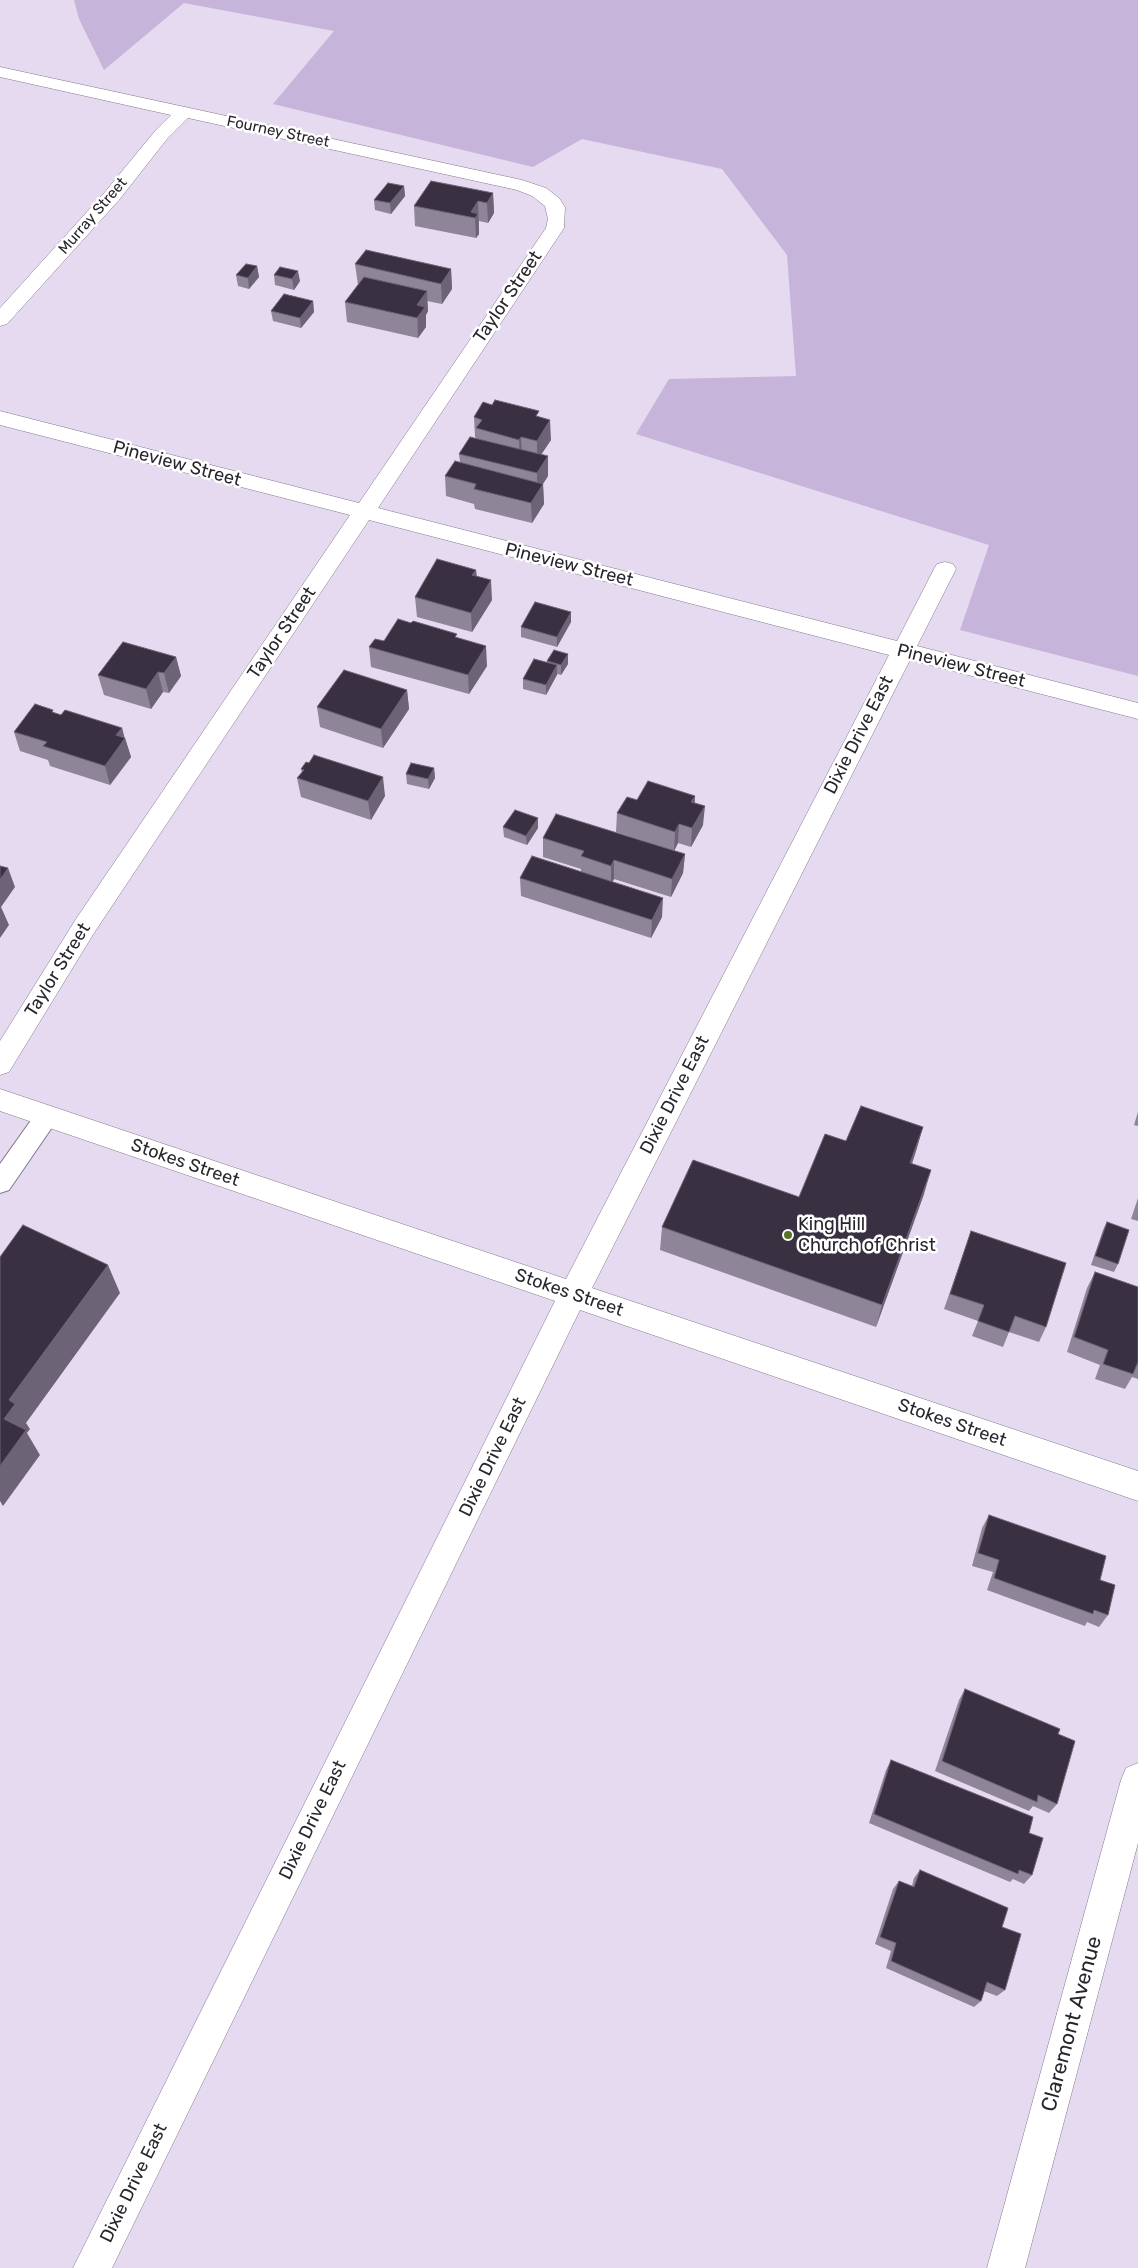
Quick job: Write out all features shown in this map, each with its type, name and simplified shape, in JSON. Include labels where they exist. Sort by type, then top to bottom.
[{"type":"street","name":"Fourney Street","points":[[0,72],[522,186],[539,192],[552,202]]},
{"type":"street","name":"Murray Street","points":[[0,320],[106,203],[162,135],[184,112]]},
{"type":"street","name":"Taylor Street","points":[[0,1064],[85,926],[555,228],[558,219],[556,208],[552,202]]},
{"type":"street","name":"Pineview Street","points":[[0,418],[1138,711]]},
{"type":"street","name":"Dixie Drive East","points":[[92,2268],[573,1295],[945,568]]},
{"type":"street","name":"Stokes Street","points":[[0,1100],[1138,1486]]},
{"type":"street","name":"Claremont Avenue","points":[[1006,2268],[1138,1780]]},
{"type":"lane","points":[[0,1183],[47,1116]]},
{"type":"shaded area","points":[[74,0],[1138,0],[1138,676],[960,630],[989,545],[636,434],[669,379],[796,376],[787,255],[722,169],[582,139],[533,167],[273,104],[334,31],[184,3],[104,70],[79,19]]},
{"type":"building","points":[[431,181],[493,193],[487,203],[478,201],[471,212],[478,214],[475,218],[414,206]]},
{"type":"building","points":[[388,183],[404,186],[390,203],[374,200]]},
{"type":"building","points":[[366,250],[451,269],[441,284],[355,264]]},
{"type":"building","points":[[246,264],[257,266],[248,278],[236,275]]},
{"type":"building","points":[[280,267],[298,271],[292,279],[274,275]]},
{"type":"building","points":[[364,277],[427,291],[417,305],[425,307],[417,318],[345,302]]},
{"type":"building","points":[[284,294],[313,301],[300,318],[271,311]]},
{"type":"building","points":[[495,400],[539,411],[536,416],[550,420],[537,441],[521,437],[519,440],[476,428],[482,420],[474,417],[483,402],[492,405]]},
{"type":"building","points":[[470,437],[548,456],[537,473],[459,454]]},
{"type":"building","points":[[455,461],[543,484],[531,503],[474,489],[476,484],[445,476]]},
{"type":"building","points":[[437,559],[476,570],[472,575],[491,580],[471,613],[415,597]]},
{"type":"building","points":[[535,602],[571,612],[557,637],[521,627]]},
{"type":"building","points":[[398,619],[411,623],[413,621],[457,634],[455,637],[486,646],[468,675],[369,647],[375,639],[384,641]]},
{"type":"building","points":[[123,642],[176,657],[164,673],[158,672],[146,689],[98,675]]},
{"type":"building","points":[[554,650],[568,654],[561,665],[547,661]]},
{"type":"building","points":[[534,659],[557,665],[546,685],[523,679]]},
{"type":"building","points":[[344,670],[407,690],[381,729],[317,707]]},
{"type":"building","points":[[35,704],[61,715],[65,710],[122,728],[116,735],[125,738],[105,766],[43,746],[47,742],[14,732]]},
{"type":"building","points":[[314,755],[383,777],[368,801],[297,778],[304,770],[301,769],[306,762],[309,763]]},
{"type":"building","points":[[411,763],[434,768],[428,779],[406,774]]},
{"type":"building","points":[[648,781],[695,796],[691,802],[705,806],[692,828],[679,824],[675,832],[617,813],[627,797],[637,800]]},
{"type":"building","points":[[515,810],[538,818],[526,836],[503,827]]},
{"type":"building","points":[[556,814],[685,854],[672,879],[614,860],[611,866],[581,856],[584,851],[543,838]]},
{"type":"building","points":[[532,856],[663,898],[652,920],[520,878]]},
{"type":"building","points":[[0,866],[8,868],[0,880]]},
{"type":"building","name":"King Hill Church of Christ","points":[[861,1106],[923,1127],[910,1163],[931,1170],[882,1305],[662,1227],[693,1160],[799,1197],[825,1134],[846,1141]]},
{"type":"building","points":[[1107,1222],[1129,1230],[1118,1264],[1095,1256]]},
{"type":"building","points":[[23,1225],[108,1265],[9,1400],[15,1404],[4,1419],[26,1430],[0,1466],[0,1257]]},
{"type":"building","points":[[971,1231],[1066,1263],[1046,1327],[1015,1316],[1009,1332],[978,1321],[984,1305],[950,1294]]},
{"type":"building","points":[[1095,1272],[1138,1287],[1138,1362],[1133,1374],[1103,1364],[1108,1350],[1074,1337]]},
{"type":"building","points":[[989,1515],[1106,1556],[1100,1580],[1115,1585],[1108,1615],[1094,1610],[1093,1614],[994,1578],[999,1560],[978,1553]]},
{"type":"building","points":[[965,1689],[1060,1729],[1058,1734],[1075,1741],[1057,1804],[1038,1795],[1037,1802],[942,1761]]},
{"type":"building","points":[[891,1760],[1033,1817],[1029,1833],[1043,1838],[1032,1875],[1019,1870],[1018,1874],[874,1814]]},
{"type":"building","points":[[920,1870],[1008,1908],[1002,1927],[1021,1934],[1005,1990],[987,1982],[981,2001],[891,1961],[896,1943],[880,1937],[899,1881],[914,1887]]},
{"type":"place","name":"King Hill Church of Christ","points":[[788,1235]]}]
